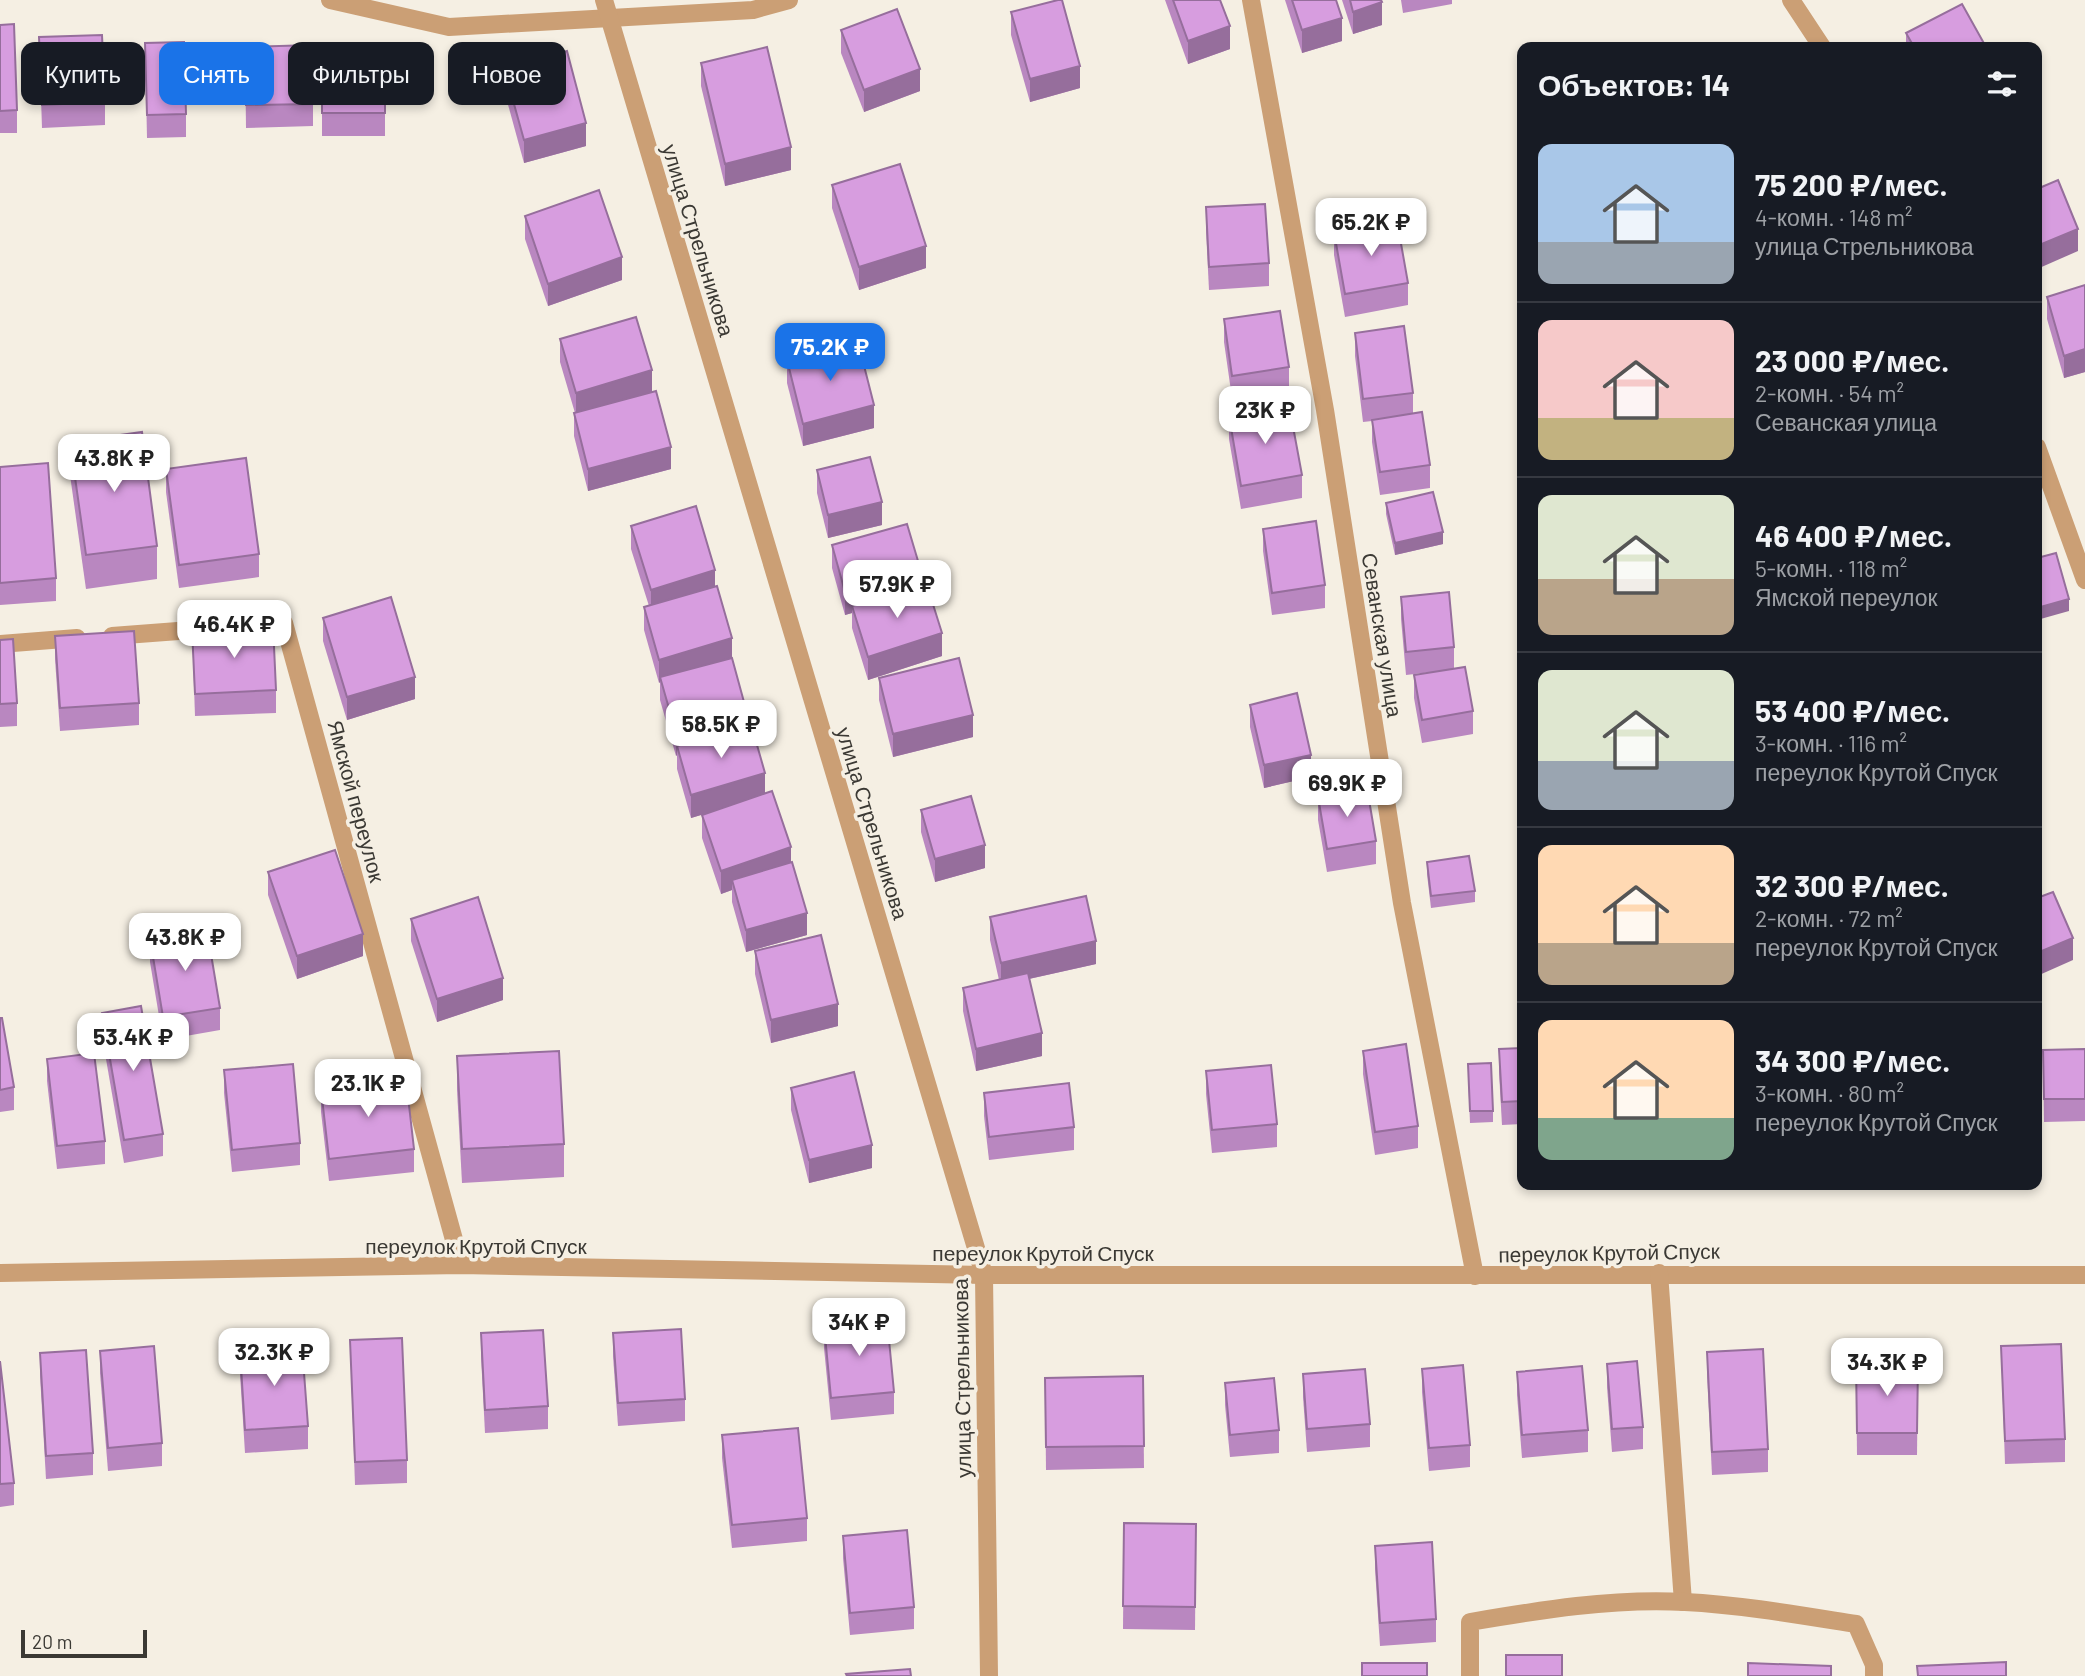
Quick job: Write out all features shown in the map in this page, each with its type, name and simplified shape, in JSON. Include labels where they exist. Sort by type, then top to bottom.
[{"type":"street","points":[[330,0],[449,27],[753,10],[789,0]]},
{"type":"street","name":"улица Стрельникова","points":[[604,0],[984,1275],[989,1676]]},
{"type":"street","name":"Севанская улица","points":[[1251,0],[1323,397],[1402,903],[1475,1276]]},
{"type":"street","points":[[1797,2],[1819,42]]},
{"type":"street","points":[[2042,461],[2085,580]]},
{"type":"street","name":"Ямской переулок","points":[[0,644],[284,623],[461,1265]]},
{"type":"street","name":"переулок Крутой Спуск","points":[[0,1273],[461,1265],[984,1275],[2085,1275]]},
{"type":"street","points":[[1659,1273],[1683,1602]]},
{"type":"street","points":[[1470,1676],[1471,1622],[1572,1605],[1683,1602],[1752,1608],[1856,1624],[1874,1665],[1874,1676]]},
{"type":"building","points":[[1062,0],[1080,66],[1030,79],[1011,12]]},
{"type":"building","points":[[1173,0],[1220,0],[1230,26],[1188,41]]},
{"type":"building","points":[[1292,0],[1336,0],[1342,18],[1302,30]]},
{"type":"building","points":[[1350,0],[1381,0],[1382,2],[1353,12]]},
{"type":"building","points":[[1962,4],[1983,42],[1911,42],[1906,33]]},
{"type":"building","points":[[897,9],[920,69],[864,90],[841,30]]},
{"type":"building","points":[[14,24],[17,110],[0,111],[0,25]]},
{"type":"building","points":[[102,35],[102,42],[39,42],[39,37]]},
{"type":"building","points":[[145,43],[159,43],[159,105],[186,105],[186,114],[147,115]]},
{"type":"building","points":[[274,46],[288,46],[288,104],[274,105]]},
{"type":"building","points":[[767,47],[791,147],[725,164],[701,63]]},
{"type":"building","points":[[566,51],[586,123],[524,140],[514,105],[566,105]]},
{"type":"building","points":[[322,105],[385,105],[385,113],[322,113]]},
{"type":"building","points":[[900,164],[926,246],[859,267],[832,185]]},
{"type":"building","points":[[2058,180],[2078,229],[2042,244],[2042,187]]},
{"type":"building","points":[[599,190],[622,257],[548,284],[525,216]]},
{"type":"building","points":[[1265,204],[1269,263],[1209,267],[1206,207]]},
{"type":"building","points":[[1397,221],[1408,283],[1345,294],[1334,232]]},
{"type":"building","points":[[2085,285],[2085,349],[2064,356],[2047,297]]},
{"type":"building","points":[[1280,311],[1289,367],[1232,376],[1224,319]]},
{"type":"building","points":[[636,317],[652,370],[576,393],[560,339]]},
{"type":"building","points":[[1404,326],[1413,393],[1363,399],[1355,333]]},
{"type":"building","points":[[858,342],[874,405],[803,424],[787,360]]},
{"type":"building","points":[[656,391],[671,447],[588,469],[574,413]]},
{"type":"building","points":[[1289,405],[1302,475],[1241,486],[1229,416]]},
{"type":"building","points":[[1422,412],[1430,465],[1380,472],[1372,420]]},
{"type":"building","points":[[142,432],[157,546],[86,555],[70,442]]},
{"type":"building","points":[[870,457],[882,502],[828,515],[817,470]]},
{"type":"building","points":[[246,458],[259,554],[179,565],[166,469]]},
{"type":"building","points":[[48,463],[56,578],[0,583],[0,467]]},
{"type":"building","points":[[1433,492],[1443,532],[1395,543],[1386,503]]},
{"type":"building","points":[[696,506],[715,570],[651,590],[631,526]]},
{"type":"building","points":[[1316,521],[1325,585],[1272,593],[1263,529]]},
{"type":"building","points":[[907,524],[921,571],[845,592],[832,545]]},
{"type":"building","points":[[2056,553],[2069,599],[2042,607],[2042,557]]},
{"type":"building","points":[[926,582],[942,633],[868,657],[852,606]]},
{"type":"building","points":[[717,586],[732,638],[659,660],[644,607]]},
{"type":"building","points":[[1449,592],[1454,647],[1406,652],[1401,597]]},
{"type":"building","points":[[391,597],[415,677],[347,697],[323,618]]},
{"type":"building","points":[[273,625],[276,690],[195,694],[192,629]]},
{"type":"building","points":[[134,631],[139,703],[60,708],[55,636]]},
{"type":"building","points":[[13,639],[17,703],[0,704],[0,640]]},
{"type":"building","points":[[732,658],[747,713],[676,733],[660,677]]},
{"type":"building","points":[[959,658],[973,715],[893,734],[879,678]]},
{"type":"building","points":[[1465,667],[1473,711],[1422,720],[1414,675]]},
{"type":"building","points":[[1297,693],[1311,755],[1264,765],[1250,705]]},
{"type":"building","points":[[751,724],[765,773],[691,795],[677,746]]},
{"type":"building","points":[[1367,788],[1376,841],[1327,849],[1318,797]]},
{"type":"building","points":[[772,791],[791,847],[721,871],[702,815]]},
{"type":"building","points":[[971,796],[985,845],[935,859],[921,810]]},
{"type":"building","points":[[335,850],[363,934],[297,956],[268,872]]},
{"type":"building","points":[[1469,856],[1475,891],[1431,896],[1427,862]]},
{"type":"building","points":[[792,862],[807,913],[746,930],[732,880]]},
{"type":"building","points":[[2053,892],[2073,938],[2042,951],[2042,896]]},
{"type":"building","points":[[1086,896],[1096,941],[1001,963],[990,917]]},
{"type":"building","points":[[478,897],[503,978],[437,999],[411,919]]},
{"type":"building","points":[[207,930],[220,1008],[163,1017],[150,939]]},
{"type":"building","points":[[821,935],[838,1004],[771,1020],[755,951]]},
{"type":"building","points":[[1028,973],[1042,1033],[976,1049],[963,988]]},
{"type":"building","points":[[141,1006],[163,1134],[124,1140],[102,1013]]},
{"type":"building","points":[[0,1018],[14,1087],[0,1090]]},
{"type":"building","points":[[1406,1044],[1418,1126],[1375,1132],[1363,1051]]},
{"type":"building","points":[[1517,1048],[1517,1101],[1502,1102],[1499,1049]]},
{"type":"building","points":[[2085,1049],[2085,1099],[2044,1099],[2043,1050]]},
{"type":"building","points":[[559,1051],[564,1144],[462,1149],[457,1056]]},
{"type":"building","points":[[94,1053],[105,1141],[57,1146],[47,1059]]},
{"type":"building","points":[[1491,1063],[1493,1111],[1470,1111],[1468,1064]]},
{"type":"building","points":[[293,1064],[300,1143],[232,1150],[224,1070]]},
{"type":"building","points":[[1271,1065],[1277,1124],[1212,1130],[1206,1071]]},
{"type":"building","points":[[854,1072],[872,1145],[809,1160],[791,1088]]},
{"type":"building","points":[[406,1079],[414,1149],[329,1159],[321,1089]]},
{"type":"building","points":[[1069,1083],[1074,1127],[989,1137],[984,1093]]},
{"type":"building","points":[[887,1319],[894,1392],[831,1398],[824,1325]]},
{"type":"building","points":[[681,1329],[685,1399],[618,1403],[613,1333]]},
{"type":"building","points":[[543,1330],[548,1406],[485,1410],[481,1333]]},
{"type":"building","points":[[402,1338],[407,1460],[355,1462],[350,1340]]},
{"type":"building","points":[[2061,1344],[2065,1439],[2005,1441],[2001,1346]]},
{"type":"building","points":[[154,1346],[162,1443],[108,1448],[100,1351]]},
{"type":"building","points":[[302,1346],[308,1426],[245,1430],[240,1351]]},
{"type":"building","points":[[1763,1349],[1768,1449],[1712,1452],[1707,1352]]},
{"type":"building","points":[[86,1350],[93,1453],[46,1456],[40,1353]]},
{"type":"building","points":[[0,1361],[14,1483],[0,1484]]},
{"type":"building","points":[[1637,1361],[1643,1427],[1612,1429],[1607,1364]]},
{"type":"building","points":[[1856,1363],[1918,1363],[1917,1433],[1857,1433]]},
{"type":"building","points":[[1463,1365],[1470,1445],[1429,1448],[1422,1369]]},
{"type":"building","points":[[1582,1366],[1588,1430],[1522,1435],[1517,1372]]},
{"type":"building","points":[[1365,1369],[1370,1424],[1307,1429],[1303,1374]]},
{"type":"building","points":[[1143,1376],[1144,1446],[1046,1447],[1045,1378]]},
{"type":"building","points":[[1274,1378],[1279,1430],[1230,1435],[1225,1383]]},
{"type":"building","points":[[798,1428],[807,1518],[732,1525],[722,1435]]},
{"type":"building","points":[[1124,1523],[1196,1524],[1195,1607],[1123,1606]]},
{"type":"building","points":[[907,1530],[914,1607],[850,1613],[843,1536]]},
{"type":"building","points":[[1432,1542],[1436,1619],[1380,1623],[1375,1546]]},
{"type":"building","points":[[1506,1655],[1562,1655],[1562,1676],[1506,1676]]},
{"type":"building","points":[[2006,1662],[2006,1676],[1918,1676],[1917,1666]]},
{"type":"building","points":[[1362,1663],[1427,1663],[1427,1676],[1362,1676]]},
{"type":"building","points":[[1748,1663],[1831,1666],[1831,1676],[1748,1676]]},
{"type":"building","points":[[910,1669],[911,1676],[846,1674]]}]
